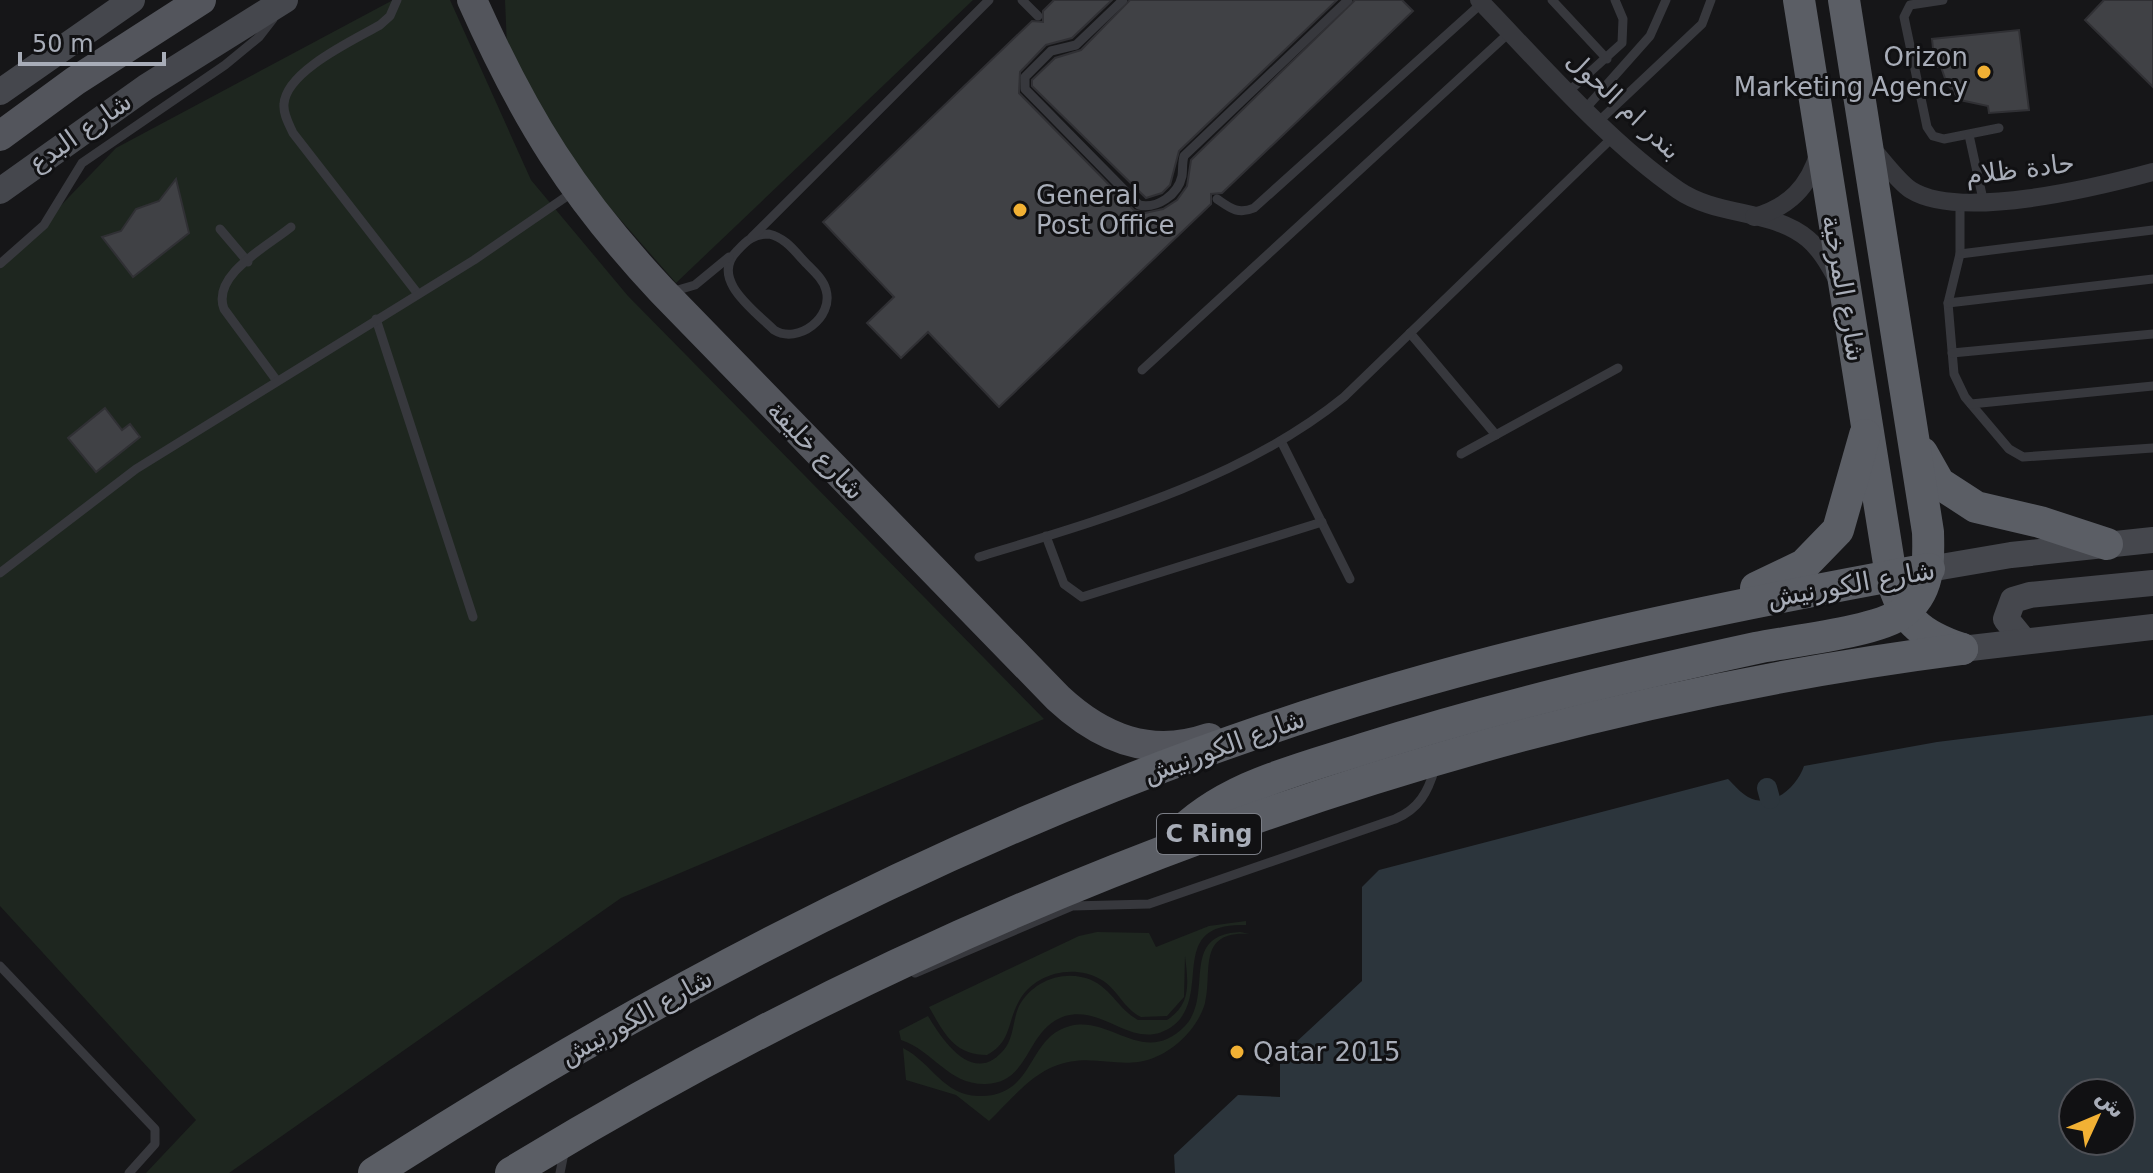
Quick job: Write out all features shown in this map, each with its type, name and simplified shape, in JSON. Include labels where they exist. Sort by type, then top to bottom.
[{"type":"highway","name":"شارع المرخية","points":[[1799,0],[1820,149],[1869,429],[1891,576],[1903,612]]},
{"type":"highway","name":"شارع المرخية","points":[[1844,0],[1928,532],[1929,569]]},
{"type":"highway","points":[[1710,610],[1791,573],[1819,552],[1842,520],[1861,442],[1869,429]]},
{"type":"highway","points":[[1914,440],[1939,483],[1956,497],[1976,507],[2040,522],[2107,544]]},
{"type":"highway","points":[[1164,850],[1182,831],[1228,798],[1316,764],[1547,696],[1804,638],[1879,625],[1903,612],[1918,596],[1929,569]]},
{"type":"highway","name":"شارع الكورنيش","points":[[374,1173],[568,1053],[836,912],[1061,807],[1266,729],[1519,654],[1710,610],[1929,569]]},
{"type":"highway","points":[[1903,612],[1924,633],[1962,649]]},
{"type":"highway","name":"C Ring","points":[[511,1173],[733,1046],[864,980],[998,917],[1164,850],[1437,759],[1555,727],[1852,663],[1962,649]]},
{"type":"main road","points":[[0,91],[132,0]]},
{"type":"main road","points":[[0,136],[75,81],[201,0]]},
{"type":"main road","name":"شارع البدع","points":[[0,191],[134,95],[286,0]]},
{"type":"main road","name":"شارع خليفة","points":[[472,0],[513,90],[576,190],[662,291],[1058,698],[1087,722],[1118,740],[1160,748],[1185,746],[1233,730],[1266,729]]},
{"type":"main road","points":[[487,33],[495,0]]},
{"type":"main road","name":"شارع الكورنيش","points":[[1929,569],[2153,540]]},
{"type":"main road","points":[[2024,641],[2006,619],[2013,600],[2030,595],[2153,583]]},
{"type":"main road","name":"C Ring","points":[[1962,649],[2153,627]]},
{"type":"street","name":"بندر ام الحول","points":[[1480,1],[1614,136],[1679,191],[1702,204],[1782,225],[1807,238],[1845,291]]},
{"type":"street","name":"حادة ظلام","points":[[1867,143],[1910,190],[1960,205],[1984,204],[2153,172]]},
{"type":"street","points":[[1753,218],[1779,208],[1796,195],[1809,179],[1820,149]]},
{"type":"lane","points":[[0,264],[44,225],[72,173],[82,163],[225,65],[259,37],[286,0]]},
{"type":"lane","points":[[397,0],[390,16],[380,25],[299,77],[285,94],[283,107],[293,133],[418,294]]},
{"type":"lane","points":[[662,291],[679,291],[695,285],[752,237],[989,0]]},
{"type":"lane","points":[[1022,0],[1038,16]]},
{"type":"lane","points":[[1123,0],[1076,45],[1051,51],[1025,77],[1025,89],[1139,205],[1150,208],[1163,202],[1174,191],[1182,176],[1184,156],[1348,0]]},
{"type":"lane","points":[[1552,0],[1607,59]]},
{"type":"lane","points":[[1569,91],[1622,43],[1624,31],[1615,0]]},
{"type":"lane","points":[[1586,108],[1650,36],[1666,0]]},
{"type":"lane","points":[[1599,121],[1702,24],[1711,0]]},
{"type":"lane","points":[[1943,0],[1910,5],[1904,17],[1929,132],[1938,138],[1999,128]]},
{"type":"lane","points":[[1217,199],[1233,210],[1244,212],[1254,208],[1480,1]]},
{"type":"lane","points":[[1142,370],[1510,32]]},
{"type":"lane","points":[[1969,135],[1984,204]]},
{"type":"lane","points":[[979,557],[1148,500],[1282,443],[1344,397],[1614,136]]},
{"type":"lane","points":[[0,573],[118,481],[418,294],[576,190]]},
{"type":"lane","points":[[1960,205],[1960,254],[1948,303],[1957,381],[1971,404],[2009,449],[2023,457],[2153,448]]},
{"type":"lane","points":[[277,381],[222,303],[224,284],[291,227]]},
{"type":"lane","points":[[220,229],[248,262]]},
{"type":"lane","points":[[1960,254],[2153,230]]},
{"type":"lane","points":[[735,252],[727,267],[729,281],[774,330],[789,335],[813,325],[828,301],[823,281],[784,240],[769,234],[752,237]]},
{"type":"lane","points":[[1948,303],[2153,279]]},
{"type":"lane","points":[[376,319],[473,617]]},
{"type":"lane","points":[[1410,333],[1496,435]]},
{"type":"lane","points":[[1952,353],[2153,334]]},
{"type":"lane","points":[[1461,454],[1618,368]]},
{"type":"lane","points":[[1971,404],[2153,386]]},
{"type":"lane","points":[[1282,443],[1350,579]]},
{"type":"lane","points":[[1046,536],[1064,584],[1082,597],[1322,522]]},
{"type":"lane","points":[[864,980],[931,969],[1072,906],[1095,903],[1136,906],[1161,900],[1395,819],[1423,798],[1437,759]]},
{"type":"lane","points":[[0,966],[155,1129],[155,1144],[129,1173]]},
{"type":"lane","points":[[560,1173],[567,1139]]},
{"type":"shaded area","points":[[393,0],[450,0],[531,180],[628,296],[1044,719],[621,898],[229,1173],[146,1173],[196,1120],[0,906],[0,269],[116,148]]},
{"type":"shaded area","points":[[505,0],[973,0],[676,283],[597,193],[545,119],[507,47]]},
{"type":"shaded area","points":[[2153,715],[2153,1173],[1175,1173],[1174,1155],[1238,1095],[1280,1097],[1280,1057],[1362,981],[1362,887],[1379,870],[1728,779],[1748,797],[1766,801],[1790,788],[1804,766],[1937,742]]},
{"type":"shaded area","points":[[1246,921],[1246,925],[1221,927],[1206,935],[1198,947],[1185,1011],[1174,1025],[1160,1033],[1146,1035],[1133,1032],[1080,1014],[1065,1016],[1042,1032],[1012,1075],[986,1084],[961,1079],[901,1040],[899,1031],[928,1016],[961,1057],[983,1063],[994,1059],[1011,1037],[1017,1011],[1024,998],[1046,981],[1063,976],[1081,977],[1099,984],[1138,1020],[1167,1020],[1184,1000],[1187,983],[1185,956],[1184,997],[1167,1016],[1141,1017],[1129,1009],[1111,987],[1089,974],[1054,974],[1043,978],[1024,993],[1004,1038],[987,1055],[958,1047],[945,1034],[929,1007],[1079,936],[1097,932],[1149,933],[1156,947],[1209,926]]},
{"type":"shaded area","points":[[1240,932],[1250,934],[1221,939],[1214,946],[1201,1014],[1178,1043],[1161,1054],[1131,1063],[1087,1060],[1055,1066],[1028,1083],[989,1121],[956,1095],[906,1080],[903,1048],[956,1090],[978,1096],[997,1094],[1011,1087],[1021,1078],[1045,1042],[1056,1032],[1070,1026],[1100,1027],[1141,1042],[1170,1038],[1185,1026],[1193,1013],[1198,998],[1200,968],[1209,943],[1221,936]]},
{"type":"building","name":"General Post Office","points":[[1054,0],[1112,0],[1072,38],[1046,45],[1020,72],[1019,93],[1134,210],[1145,213],[1163,209],[1177,200],[1187,186],[1191,160],[1355,0],[1402,0],[1413,11],[1222,193],[1211,194],[1211,204],[999,407],[928,332],[901,358],[867,323],[894,297],[823,222],[1032,21],[1043,22],[1043,11]]},
{"type":"building","points":[[1130,0],[1337,0],[1179,151],[1170,185],[1162,193],[1146,198],[1032,86],[1032,80],[1055,58],[1081,50]]},
{"type":"building","points":[[2104,0],[2153,0],[2153,87],[2085,20]]},
{"type":"building","name":"Orizon Marketing Agency","points":[[2019,30],[2029,110],[1989,113],[1988,106],[1960,100],[1947,84],[1941,67],[1935,67],[1932,39]]},
{"type":"building","points":[[176,179],[189,233],[133,277],[102,237],[121,231],[136,209],[159,201]]},
{"type":"building","points":[[105,408],[122,430],[130,424],[140,437],[96,472],[68,438]]},
{"type":"waterway","points":[[1767,788],[1770,799]]},
{"type":"place","name":"Orizon Marketing Agency","points":[[1984,72]]},
{"type":"place","name":"General Post Office","points":[[1020,210]]},
{"type":"place","name":"Qatar 2015","points":[[1237,1052]]}]
